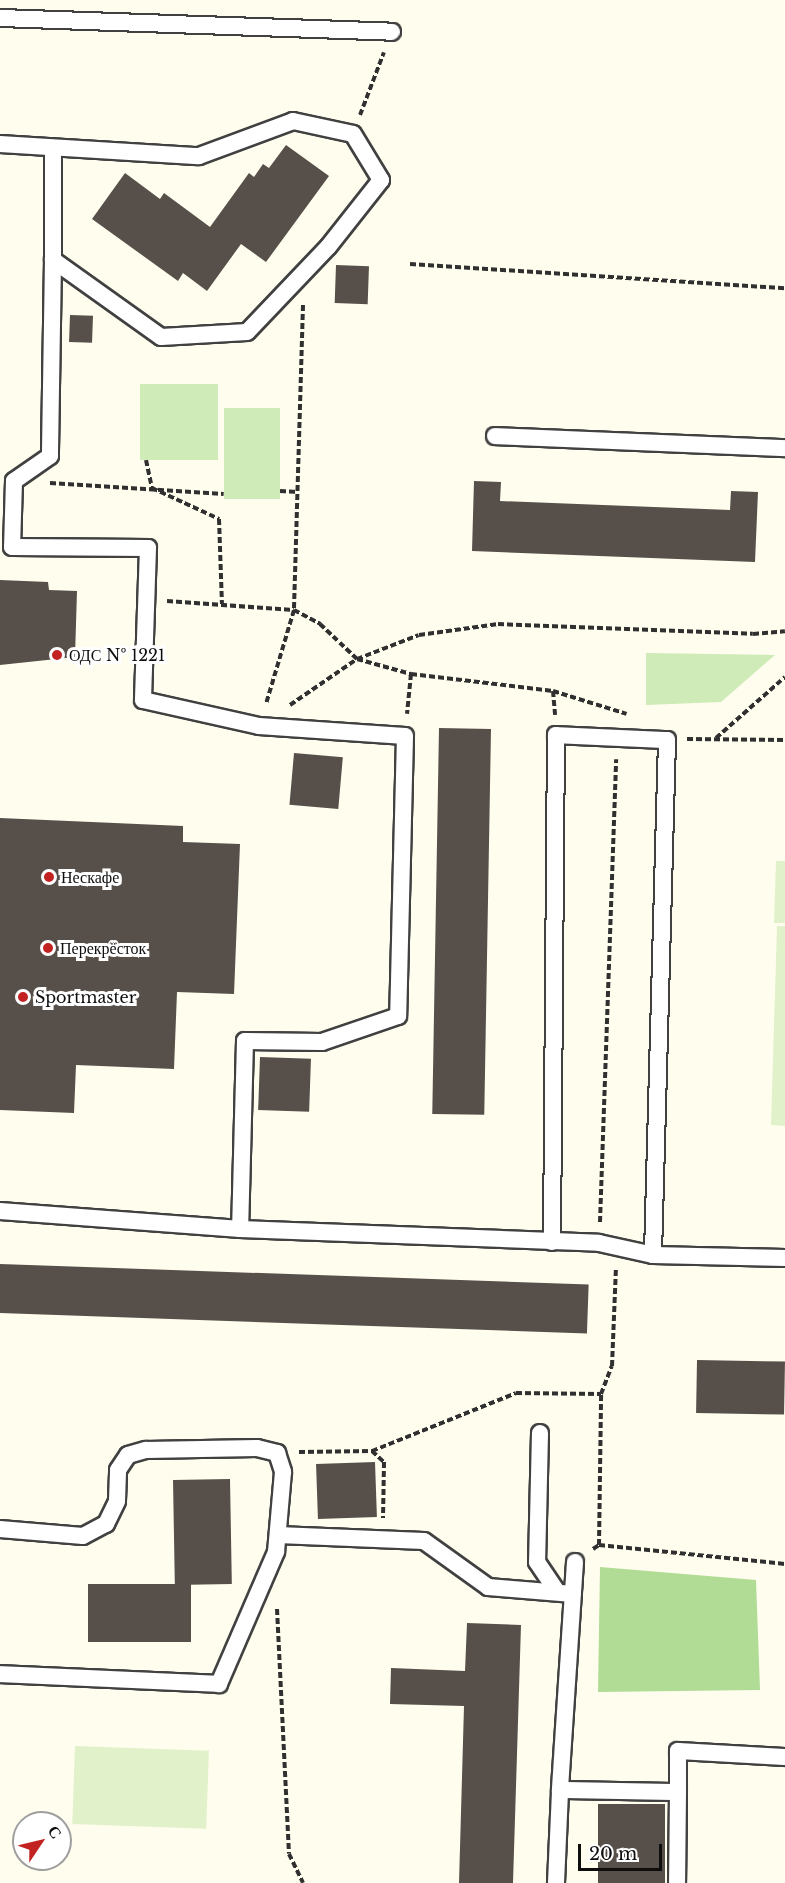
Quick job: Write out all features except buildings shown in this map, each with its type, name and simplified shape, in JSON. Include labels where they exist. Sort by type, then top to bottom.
[{"type":"lane","points":[[0,18],[392,32]]},
{"type":"lane","points":[[0,144],[52,149],[199,156],[293,121],[353,134],[381,180],[328,247],[247,332],[161,338],[52,260]]},
{"type":"lane","points":[[52,149],[50,456],[14,481],[12,547],[148,548],[143,700],[259,726],[405,736],[398,1016],[322,1042],[245,1041],[240,1229]]},
{"type":"lane","points":[[495,436],[785,448]]},
{"type":"lane","points":[[552,1242],[556,735],[667,740],[653,1254]]},
{"type":"lane","points":[[0,1211],[240,1229],[599,1243],[653,1254],[785,1258]]},
{"type":"lane","points":[[540,1434],[537,1562],[565,1593]]},
{"type":"lane","points":[[0,1529],[83,1536],[106,1524],[117,1501],[118,1470],[128,1455],[146,1450],[257,1448],[277,1453],[283,1472],[276,1552],[219,1684],[0,1674]]},
{"type":"lane","points":[[278,1535],[424,1541],[488,1587],[565,1593]]},
{"type":"lane","points":[[556,1883],[565,1593],[575,1562]]},
{"type":"lane","points":[[677,1883],[678,1751],[785,1757]]},
{"type":"lane","points":[[560,1790],[678,1792]]},
{"type":"path","points":[[353,134],[392,32]]},
{"type":"path","points":[[410,264],[785,288]]},
{"type":"path","points":[[259,726],[294,610],[304,300]]},
{"type":"path","points":[[146,460],[152,488]]},
{"type":"path","points":[[14,481],[224,494]]},
{"type":"path","points":[[152,488],[219,519],[222,605]]},
{"type":"path","points":[[280,491],[298,492]]},
{"type":"path","points":[[148,599],[294,610],[320,624],[357,659],[411,674],[553,691],[631,715]]},
{"type":"path","points":[[259,726],[357,659],[419,635],[498,624],[753,633],[785,631]]},
{"type":"path","points":[[405,736],[411,674]]},
{"type":"path","points":[[715,738],[785,677]]},
{"type":"path","points":[[553,691],[556,735]]},
{"type":"path","points":[[599,1545],[602,1394],[612,1366],[617,1263],[599,1243],[617,738]]},
{"type":"path","points":[[667,740],[715,738],[785,740]]},
{"type":"path","points":[[277,1453],[372,1451],[516,1393],[602,1394]]},
{"type":"path","points":[[372,1451],[384,1462],[383,1539]]},
{"type":"path","points":[[575,1562],[599,1545],[785,1564]]},
{"type":"path","points":[[260,1590],[277,1603],[290,1854],[303,1883]]},
{"type":"green space","points":[[140,384],[218,384],[218,460],[140,460]]},
{"type":"green space","points":[[224,408],[280,408],[280,499],[224,499]]},
{"type":"green space","points":[[646,653],[775,655],[721,702],[646,705]]},
{"type":"green space","points":[[776,861],[785,861],[785,923],[774,923]]},
{"type":"green space","points":[[777,926],[785,926],[785,1126],[771,1125]]},
{"type":"green space","points":[[600,1567],[756,1580],[760,1690],[598,1692]]},
{"type":"green space","points":[[75,1746],[209,1751],[206,1829],[72,1824]]},
{"type":"place","name":"ОДС № 1221","points":[[57,655]]},
{"type":"place","name":"Нескафе","points":[[49,877]]},
{"type":"place","name":"Перекрёсток","points":[[48,948]]},
{"type":"place","name":"Sportmaster","points":[[23,997]]}]
